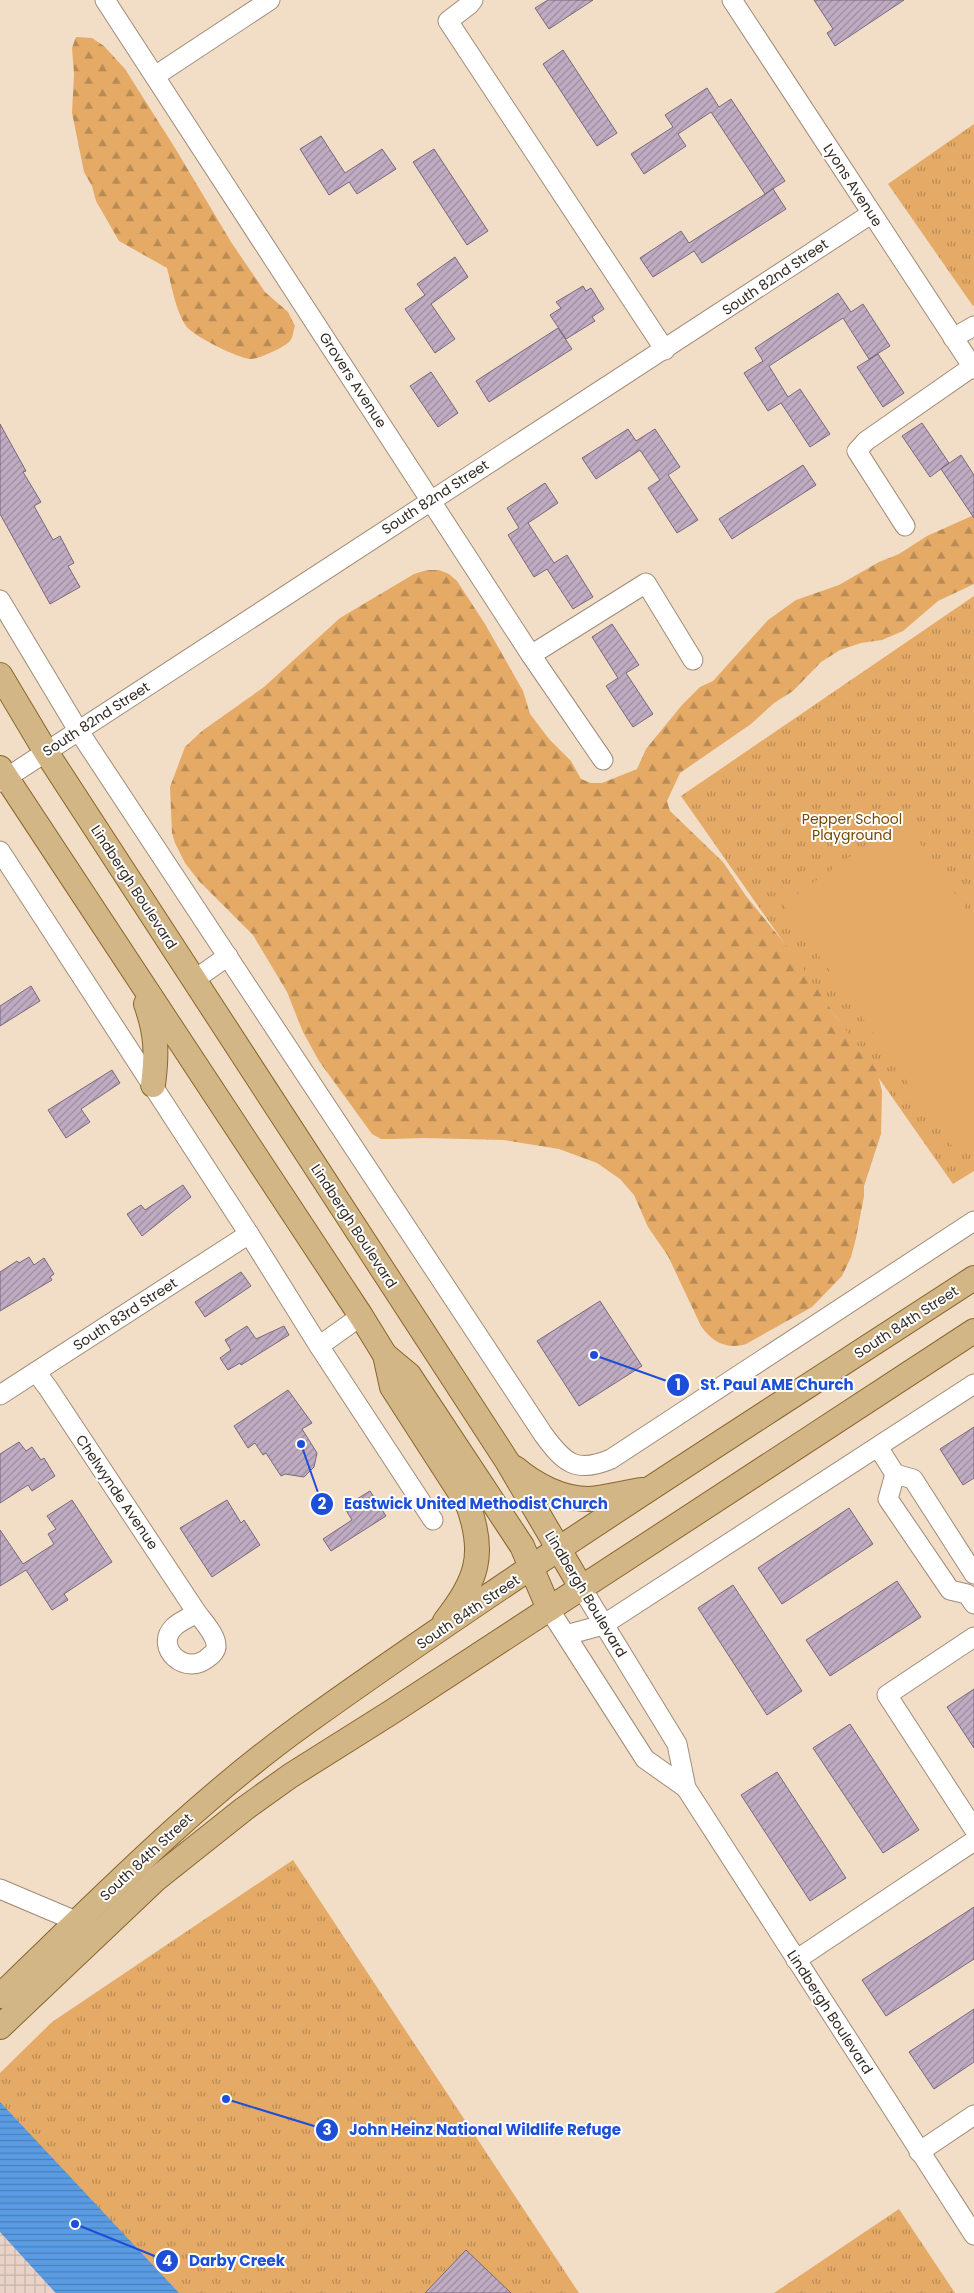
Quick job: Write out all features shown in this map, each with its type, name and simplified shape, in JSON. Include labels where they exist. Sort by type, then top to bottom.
[{"type":"main road","name":"Lindbergh Boulevard","points":[[0,675],[46,752],[507,1462],[560,1548],[581,1587]]},
{"type":"main road","name":"Lindbergh Boulevard","points":[[2,776],[133,970],[385,1355],[409,1375],[522,1546],[549,1609]]},
{"type":"main road","points":[[133,970],[154,1027],[157,1051],[153,1085]]},
{"type":"main road","name":"South 84th Street","points":[[0,1996],[131,1869],[221,1790],[304,1724],[560,1548],[974,1278]]},
{"type":"main road","name":"South 84th Street","points":[[0,2027],[156,1879],[244,1809],[290,1776],[974,1331]]},
{"type":"main road","points":[[385,1355],[392,1387],[468,1505],[478,1538],[476,1562],[468,1588],[435,1634]]},
{"type":"main road","points":[[507,1462],[552,1491],[578,1498],[595,1498],[652,1488]]},
{"type":"street","name":"Grovers Avenue","points":[[105,0],[531,655],[603,760]]},
{"type":"street","points":[[155,76],[270,0]]},
{"type":"street","points":[[473,0],[470,5],[448,21],[665,350]]},
{"type":"street","name":"Lyons Avenue","points":[[732,0],[973,368]]},
{"type":"street","name":"South 82nd Street","points":[[2,776],[46,752],[871,214]]},
{"type":"street","points":[[953,338],[974,326]]},
{"type":"street","points":[[905,526],[857,451],[866,441],[973,368]]},
{"type":"street","points":[[531,655],[646,583],[693,660]]},
{"type":"street","points":[[0,600],[78,730],[543,1434],[557,1454],[570,1463],[582,1467],[611,1459],[974,1221]]},
{"type":"street","points":[[0,851],[153,1085],[432,1520]]},
{"type":"street","points":[[194,980],[228,956]]},
{"type":"street","name":"South 83rd Street","points":[[0,1395],[249,1234]]},
{"type":"street","points":[[319,1346],[361,1316]]},
{"type":"street","name":"Chelwynde Avenue","points":[[36,1372],[197,1613]]},
{"type":"street","points":[[566,1635],[603,1625],[974,1384]]},
{"type":"street","points":[[878,1447],[895,1474],[913,1479],[974,1574]]},
{"type":"street","points":[[895,1474],[888,1499],[950,1590],[972,1592]]},
{"type":"street","name":"Lindbergh Boulevard","points":[[581,1587],[677,1744],[686,1788],[974,2235]]},
{"type":"street","name":"Lindbergh Boulevard","points":[[549,1609],[645,1759],[686,1788]]},
{"type":"street","points":[[974,1637],[887,1695],[974,1829]]},
{"type":"street","points":[[796,1960],[974,1841]]},
{"type":"street","points":[[0,1889],[78,1922]]},
{"type":"street","points":[[919,2152],[974,2115]]},
{"type":"shaded area","points":[[0,2232],[6,2236],[56,2293],[0,2293]]},
{"type":"green space","points":[[76,37],[92,38],[104,46],[125,69],[231,242],[265,292],[288,312],[295,326],[290,341],[266,355],[251,359],[206,341],[190,330],[182,319],[174,298],[167,268],[119,241],[96,201],[92,186],[84,172],[72,113],[74,74],[72,48]]},
{"type":"green space","points":[[974,124],[974,305],[973,306],[888,184]]},
{"type":"green space","points":[[974,515],[974,584],[938,601],[903,631],[882,640],[861,643],[840,650],[821,662],[793,691],[774,703],[751,724],[680,773],[667,801],[670,811],[723,862],[746,896],[794,955],[838,1020],[877,1071],[882,1091],[881,1134],[864,1186],[864,1196],[851,1257],[842,1276],[812,1307],[746,1344],[739,1346],[726,1345],[715,1340],[701,1326],[668,1256],[648,1227],[634,1195],[620,1179],[597,1163],[559,1149],[504,1140],[381,1139],[372,1134],[319,1061],[303,1032],[287,992],[253,935],[199,881],[185,863],[172,833],[170,787],[185,747],[202,731],[264,687],[340,618],[414,574],[427,570],[439,570],[449,574],[457,581],[485,624],[523,691],[530,714],[549,739],[571,761],[581,779],[591,783],[602,783],[637,769],[646,749],[682,705],[700,687],[713,681],[768,620],[796,600],[839,585],[879,562],[899,554],[927,536]]},
{"type":"green space","name":"Pepper School Playground","points":[[974,596],[974,1171],[953,1184],[681,796]]},
{"type":"green space","points":[[903,819],[974,921],[974,1146],[959,1156],[783,904]]},
{"type":"green space","points":[[293,1860],[579,2293],[174,2293],[0,2126],[0,2073],[52,2022]]},
{"type":"green space","points":[[899,2209],[955,2293],[774,2293]]},
{"type":"water","points":[[0,2102],[179,2293],[56,2293],[52,2289],[0,2232]]},
{"type":"building","points":[[548,0],[593,0],[549,29],[535,8]]},
{"type":"building","points":[[814,0],[904,0],[835,46],[827,33],[833,29]]},
{"type":"building","points":[[563,50],[617,133],[597,146],[543,64]]},
{"type":"building","points":[[707,88],[719,107],[731,99],[785,181],[765,194],[711,112],[678,134],[686,146],[644,174],[631,154],[673,127],[665,115]]},
{"type":"building","points":[[321,136],[345,173],[382,149],[396,169],[357,194],[349,182],[329,195],[300,149]]},
{"type":"building","points":[[434,149],[488,231],[467,245],[413,162]]},
{"type":"building","points":[[773,189],[786,209],[702,263],[694,251],[653,277],[640,258],[681,231],[689,243]]},
{"type":"building","points":[[455,257],[468,277],[431,304],[455,339],[435,353],[405,309],[425,295],[417,284]]},
{"type":"building","points":[[583,286],[586,291],[591,288],[604,309],[592,317],[595,321],[566,339],[550,315],[561,308],[556,302]]},
{"type":"building","points":[[838,293],[851,312],[863,304],[890,346],[869,359],[843,318],[769,366],[788,397],[800,389],[830,434],[810,447],[781,403],[768,411],[744,373],[763,361],[755,348]]},
{"type":"building","points":[[558,328],[572,349],[489,402],[476,381]]},
{"type":"building","points":[[878,354],[904,393],[883,407],[857,367]]},
{"type":"building","points":[[431,372],[458,413],[438,427],[410,386]]},
{"type":"building","points":[[922,423],[949,463],[930,477],[902,436]]},
{"type":"building","points":[[0,424],[26,471],[23,472],[41,502],[34,506],[53,540],[60,536],[74,563],[68,566],[80,587],[50,604],[0,514]]},
{"type":"building","points":[[628,429],[636,441],[655,429],[680,467],[668,475],[698,520],[677,533],[648,488],[660,480],[640,450],[596,479],[582,458]]},
{"type":"building","points":[[961,455],[974,475],[974,518],[941,469]]},
{"type":"building","points":[[803,465],[816,485],[732,539],[719,519]]},
{"type":"building","points":[[545,483],[558,503],[528,523],[554,563],[567,555],[593,597],[573,609],[547,569],[534,577],[508,535],[519,528],[507,508]]},
{"type":"building","points":[[612,624],[639,665],[626,673],[653,714],[633,727],[606,686],[618,678],[592,637]]},
{"type":"building","points":[[31,986],[40,1001],[0,1026],[0,1006]]},
{"type":"building","points":[[112,1070],[120,1083],[81,1109],[90,1122],[66,1138],[48,1110]]},
{"type":"building","points":[[183,1185],[191,1197],[142,1236],[127,1214],[141,1205],[145,1210]]},
{"type":"building","points":[[29,1257],[34,1265],[44,1258],[54,1274],[50,1277],[52,1280],[0,1311],[0,1272],[17,1261],[19,1263]]},
{"type":"building","points":[[241,1272],[251,1286],[205,1317],[195,1302]]},
{"type":"building","points":[[600,1301],[642,1366],[579,1406],[537,1341]]},
{"type":"building","points":[[247,1326],[256,1339],[284,1326],[289,1335],[241,1365],[240,1363],[228,1370],[220,1358],[231,1350],[225,1340]]},
{"type":"building","points":[[288,1390],[312,1423],[302,1429],[317,1453],[314,1467],[304,1477],[285,1474],[281,1476],[266,1453],[263,1455],[255,1443],[248,1448],[234,1426]]},
{"type":"building","points":[[974,1427],[974,1478],[963,1485],[940,1449]]},
{"type":"building","points":[[19,1442],[26,1451],[32,1447],[41,1460],[44,1458],[55,1476],[32,1491],[28,1485],[0,1503],[0,1454]]},
{"type":"building","points":[[370,1491],[386,1516],[331,1551],[323,1539],[352,1520],[344,1507]]},
{"type":"building","points":[[72,1500],[112,1562],[64,1594],[68,1600],[52,1610],[26,1570],[0,1586],[0,1530],[23,1564],[54,1544],[48,1534],[56,1529],[47,1516]]},
{"type":"building","points":[[227,1500],[241,1523],[244,1520],[260,1545],[212,1577],[180,1528]]},
{"type":"building","points":[[849,1508],[873,1544],[782,1604],[758,1568]]},
{"type":"building","points":[[897,1581],[921,1617],[830,1676],[806,1640]]},
{"type":"building","points":[[733,1585],[802,1691],[767,1715],[698,1608]]},
{"type":"building","points":[[974,1689],[974,1748],[947,1707]]},
{"type":"building","points":[[850,1724],[919,1830],[883,1853],[813,1748]]},
{"type":"building","points":[[777,1772],[846,1878],[810,1901],[741,1795]]},
{"type":"building","points":[[974,1907],[974,1959],[886,2016],[862,1980]]},
{"type":"building","points":[[974,2009],[974,2062],[934,2089],[909,2052]]},
{"type":"building","points":[[466,2250],[511,2293],[425,2293]]},
{"type":"place","name":"St. Paul AME Church","points":[[594,1355]]},
{"type":"place","name":"Eastwick United Methodist Church","points":[[301,1444]]},
{"type":"place","name":"John Heinz National Wildlife Refuge","points":[[226,2099]]},
{"type":"place","name":"Darby Creek","points":[[75,2224]]}]
